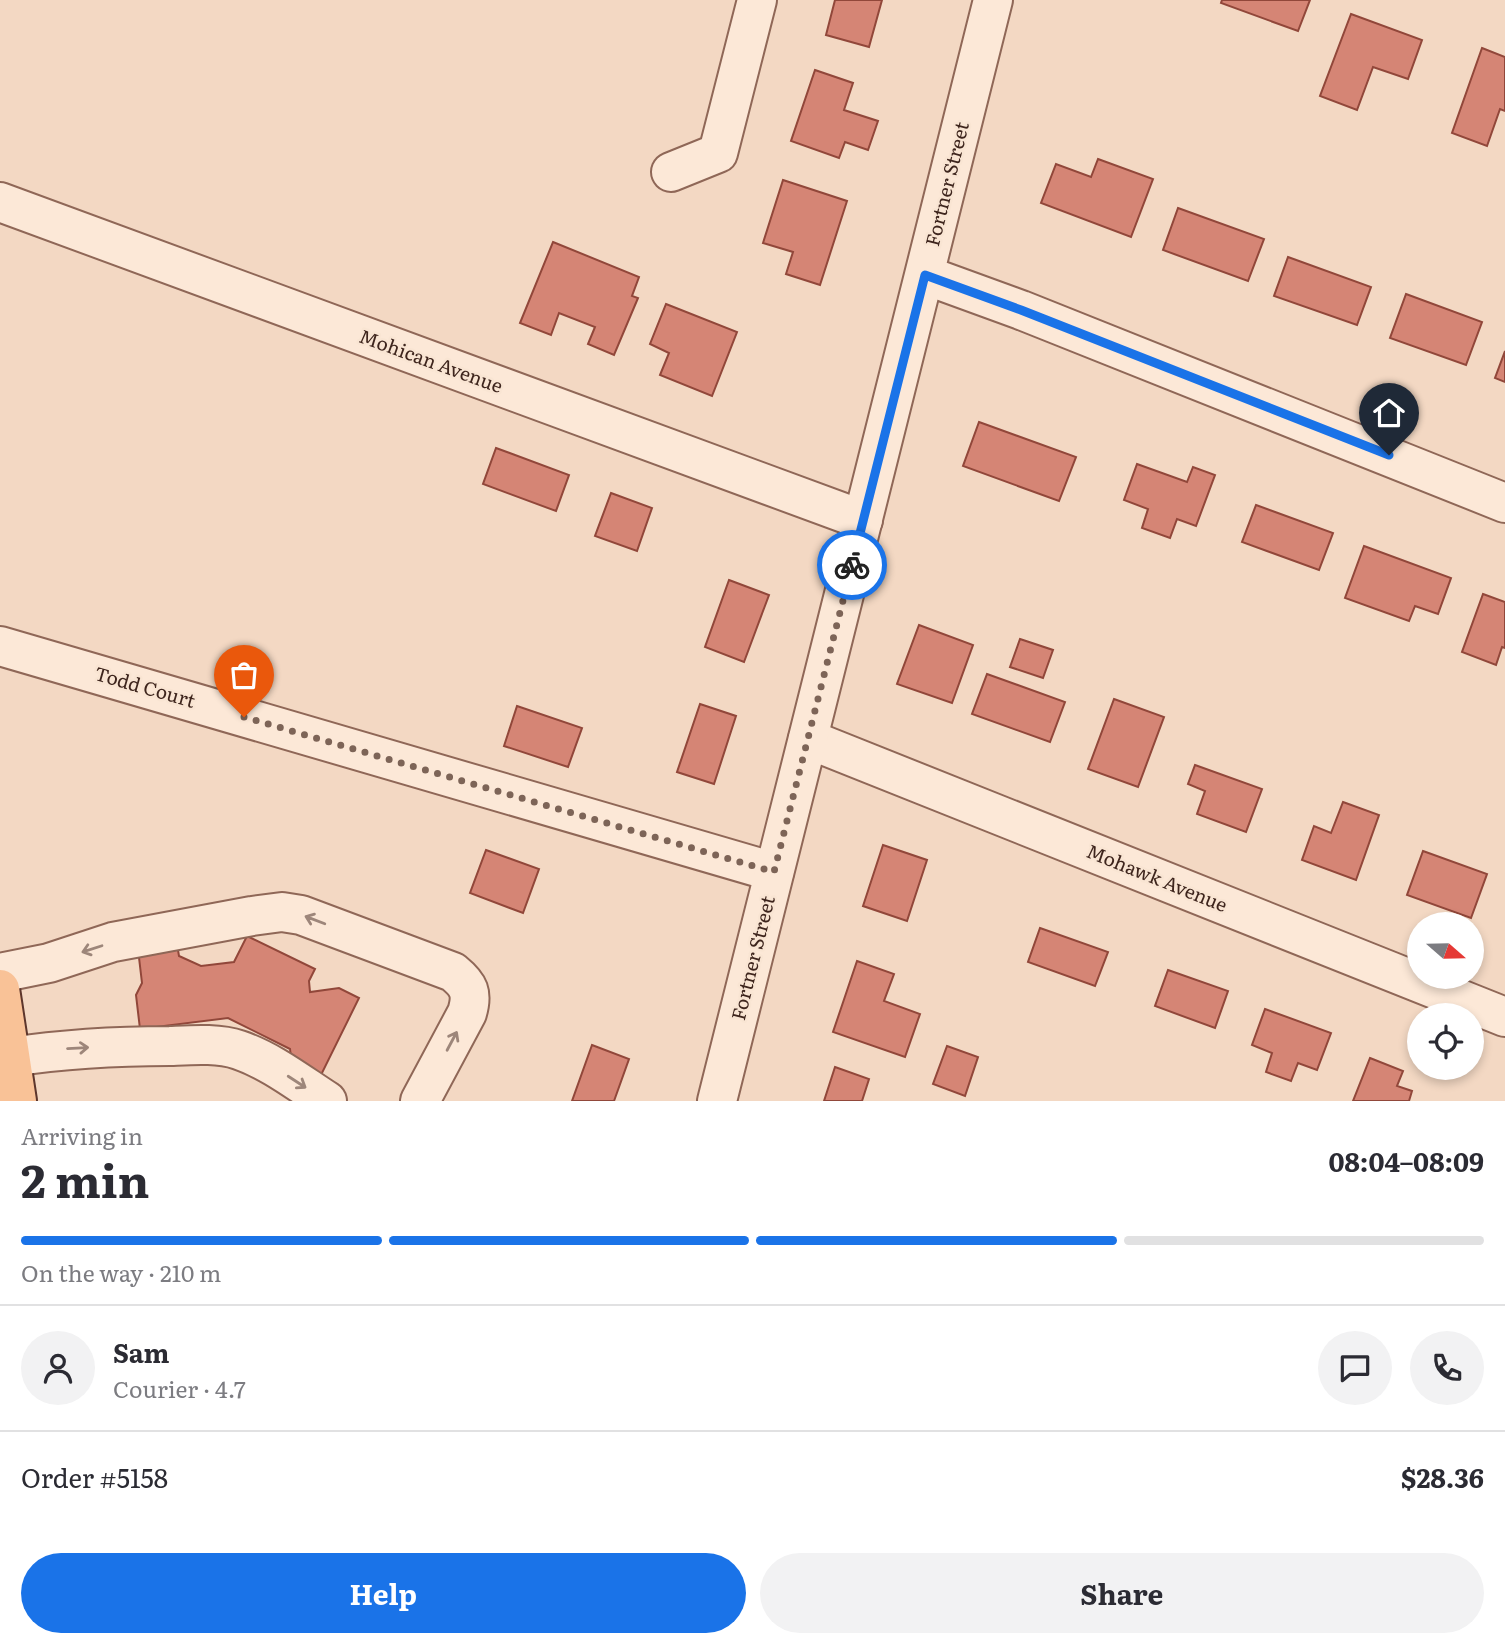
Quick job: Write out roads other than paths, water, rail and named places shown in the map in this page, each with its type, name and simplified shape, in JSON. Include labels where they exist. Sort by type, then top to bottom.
[{"type":"main road","points":[[0,989],[17,1101]]},
{"type":"street","points":[[671,172],[718,153],[757,0]]},
{"type":"street","name":"Fortner Street","points":[[717,1101],[993,0]]},
{"type":"street","name":"Mohican Avenue","points":[[0,202],[863,520]]},
{"type":"street","points":[[925,275],[1021,310],[1505,503]]},
{"type":"street","name":"Todd Court","points":[[0,646],[774,872]]},
{"type":"street","name":"Mohawk Avenue","points":[[808,739],[1505,1017]]},
{"type":"street","points":[[0,973],[50,963],[125,940],[252,916],[282,912],[301,915],[453,972],[465,982],[470,990],[471,1002],[467,1013],[420,1101]]},
{"type":"street","points":[[11,1057],[61,1049],[118,1046],[207,1045],[236,1049],[260,1058],[327,1101]]}]
